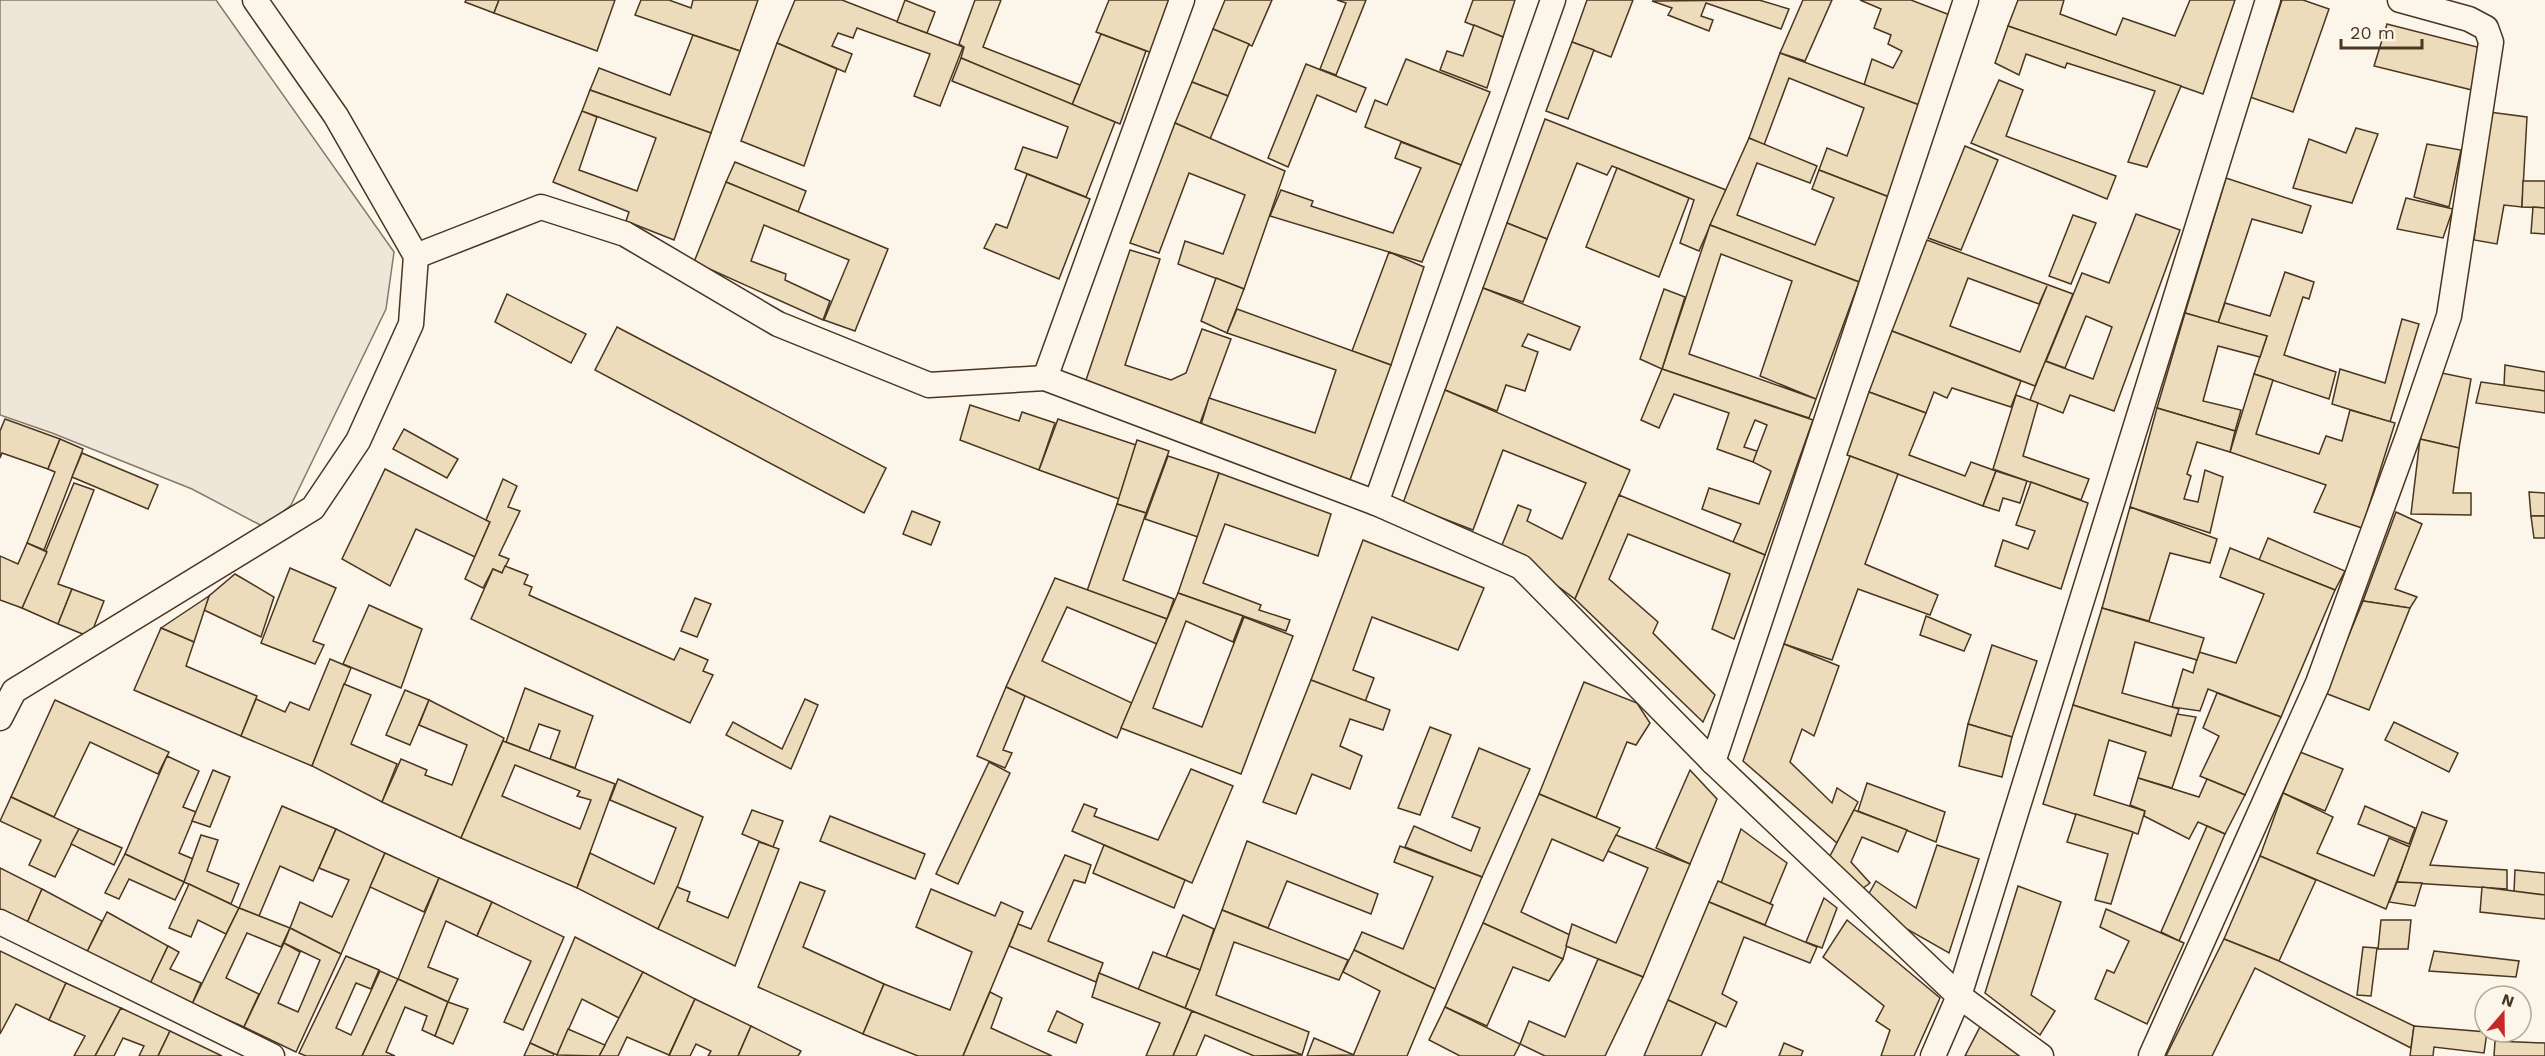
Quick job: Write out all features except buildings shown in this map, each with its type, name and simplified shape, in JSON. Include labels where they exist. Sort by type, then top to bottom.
[{"type":"street","points":[[0,718],[14,692],[313,508],[358,441],[411,324],[416,256],[336,116],[255,0]]},
{"type":"street","points":[[1045,378],[1182,0]]},
{"type":"street","points":[[1376,503],[1554,0]]},
{"type":"street","points":[[1713,762],[1966,0]]},
{"type":"street","points":[[1933,1056],[1959,996],[2268,0]]},
{"type":"street","points":[[2151,1056],[2318,683],[2449,316],[2491,42],[2486,28],[2469,19],[2400,0]]},
{"type":"street","points":[[416,256],[541,207],[625,234],[778,324],[929,386],[1045,378],[1376,503],[1521,567],[1713,762],[1959,996],[2041,1056]]},
{"type":"street","points":[[0,922],[272,1056]]},
{"type":"shaded area","points":[[0,0],[216,0],[394,252],[386,309],[291,505],[264,527],[192,489],[52,433],[0,415]]}]
